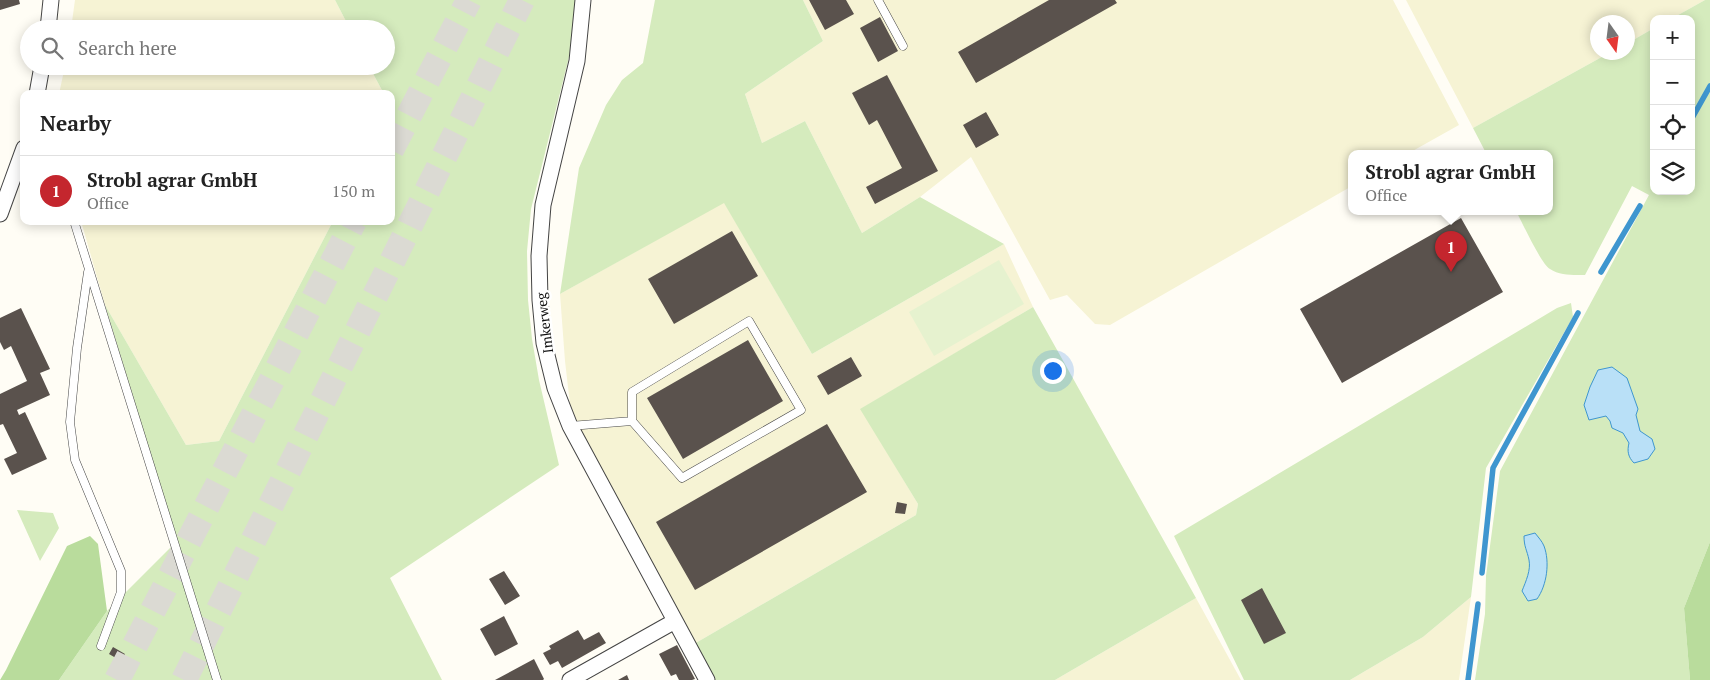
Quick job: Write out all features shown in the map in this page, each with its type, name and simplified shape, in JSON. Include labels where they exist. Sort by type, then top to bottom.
[{"type":"street","points":[[49,20],[51,0]]},
{"type":"street","name":"Imkerweg","points":[[583,0],[577,62],[543,205],[539,256],[540,300],[544,343],[555,388],[570,426],[707,680]]},
{"type":"street","points":[[38,90],[40,75]]},
{"type":"street","points":[[0,214],[20,159]]},
{"type":"street","points":[[570,680],[675,621]]},
{"type":"lane","points":[[878,0],[903,46]]},
{"type":"lane","points":[[75,225],[216,680]]},
{"type":"lane","points":[[89,270],[77,348],[70,422],[75,460],[120,572],[122,592],[100,646]]},
{"type":"lane","points":[[749,321],[801,410],[682,478],[632,421],[632,392],[749,321]]},
{"type":"lane","points":[[570,426],[632,421]]},
{"type":"shaded area","points":[[75,0],[335,0],[345,20],[72,20]]},
{"type":"shaded area","points":[[803,0],[1393,0],[1459,125],[1414,150],[1348,150],[1348,188],[1110,325],[1095,324],[1067,295],[1050,300],[971,157],[920,197],[862,233],[805,121],[762,143],[745,94],[823,41]]},
{"type":"shaded area","points":[[1406,0],[1705,0],[1678,15],[1650,15],[1650,30],[1635,39],[1635,15],[1590,15],[1590,60],[1596,60],[1473,128]]},
{"type":"shaded area","points":[[63,75],[374,75],[382,90],[60,90]]},
{"type":"shaded area","points":[[724,202],[812,354],[1004,244],[1033,307],[861,409],[918,504],[916,515],[694,644],[571,413],[560,294]]},
{"type":"shaded area","points":[[82,225],[331,225],[219,441],[186,445],[105,305]]},
{"type":"shaded area","points":[[1471,597],[1459,680],[1350,680],[1423,637]]},
{"type":"shaded area","points":[[1196,598],[1241,680],[1055,680]]},
{"type":"green space","points":[[335,0],[576,0],[572,45],[531,209],[527,251],[528,300],[532,339],[539,380],[559,465],[390,578],[442,680],[59,680],[107,611],[177,541],[105,305],[186,445],[219,441],[331,225],[395,225],[395,90],[382,90],[374,75],[395,75],[395,20],[345,20]]},
{"type":"green space","points":[[655,0],[803,0],[823,41],[745,94],[762,143],[805,121],[862,233],[920,197],[1004,244],[812,354],[724,203],[560,294],[579,168],[606,105],[622,80],[643,63]]},
{"type":"green space","points":[[1705,0],[1710,0],[1710,542],[1684,608],[1690,680],[1475,680],[1485,614],[1486,576],[1500,471],[1649,195],[1632,186],[1585,275],[1558,273],[1546,266],[1518,215],[1553,215],[1553,150],[1484,150],[1473,128],[1596,60],[1635,60],[1635,39],[1650,30],[1650,195],[1695,195],[1695,15],[1678,15]]},
{"type":"green space","points":[[999,260],[1024,304],[934,356],[909,312]]},
{"type":"green space","points":[[1571,303],[1573,317],[1486,468],[1471,597],[1423,637],[1350,680],[1244,680],[1174,536],[1557,308]]},
{"type":"green space","points":[[1033,307],[1196,598],[1055,680],[713,680],[694,644],[916,515],[918,504],[860,409]]},
{"type":"green space","points":[[17,510],[53,513],[59,528],[40,561]]},
{"type":"green space","points":[[90,536],[98,544],[107,611],[59,680],[0,680],[67,546]]},
{"type":"green space","points":[[1710,542],[1710,680],[1690,680],[1684,608]]},
{"type":"water","points":[[1612,367],[1627,378],[1638,409],[1636,415],[1640,431],[1652,439],[1655,449],[1648,459],[1634,463],[1629,454],[1629,443],[1623,433],[1612,428],[1606,416],[1589,420],[1584,405],[1590,387],[1598,370]]},
{"type":"water","points":[[1535,533],[1546,552],[1547,566],[1543,587],[1537,599],[1528,601],[1522,591],[1529,568],[1524,536]]},
{"type":"building","points":[[0,0],[19,0],[20,4],[0,10]]},
{"type":"building","points":[[809,0],[846,0],[854,14],[825,30]]},
{"type":"building","points":[[1049,0],[1115,0],[1117,3],[976,83],[958,52]]},
{"type":"building","points":[[880,17],[898,51],[878,62],[860,28]]},
{"type":"building","points":[[887,75],[938,171],[875,204],[866,187],[902,168],[877,120],[869,125],[852,93]]},
{"type":"building","points":[[986,112],[999,135],[976,148],[963,125]]},
{"type":"building","points":[[1461,218],[1503,292],[1342,383],[1300,309]]},
{"type":"building","points":[[732,231],[758,276],[674,324],[648,279]]},
{"type":"building","points":[[21,308],[50,369],[40,373],[50,395],[17,410],[19,415],[25,412],[47,459],[12,475],[4,459],[17,453],[3,424],[0,425],[0,394],[27,381],[11,346],[4,350],[0,342],[0,318]]},
{"type":"building","points":[[748,340],[783,401],[683,459],[647,398]]},
{"type":"building","points":[[851,357],[862,376],[828,395],[817,376]]},
{"type":"building","points":[[827,424],[867,492],[695,590],[656,522]]},
{"type":"building","points":[[897,502],[907,504],[905,514],[895,513]]},
{"type":"building","points":[[504,571],[520,596],[505,605],[489,579]]},
{"type":"building","points":[[1262,588],[1286,633],[1264,644],[1241,600]]},
{"type":"building","points":[[504,616],[518,644],[495,656],[480,629]]},
{"type":"building","points":[[578,630],[584,640],[599,632],[606,643],[562,668],[558,661],[550,665],[543,653],[551,649],[549,646]]},
{"type":"building","points":[[677,645],[695,679],[679,680],[676,674],[671,676],[659,654]]},
{"type":"building","points":[[113,647],[125,654],[121,661],[109,654]]},
{"type":"building","points":[[534,659],[543,680],[495,680]]},
{"type":"building","points":[[627,675],[629,680],[618,680]]},
{"type":"waterway","points":[[1695,113],[1710,86]]},
{"type":"waterway","points":[[1601,272],[1640,206]]},
{"type":"waterway","points":[[1482,573],[1493,468],[1578,313]]},
{"type":"waterway","points":[[1468,680],[1478,604]]},
{"type":"tunnel","points":[[395,142],[469,0]]},
{"type":"tunnel","points":[[184,680],[522,0]]},
{"type":"tunnel","points":[[117,680],[352,225]]},
{"type":"place","name":"Strobl agrar GmbH","points":[[1451,272]]}]
